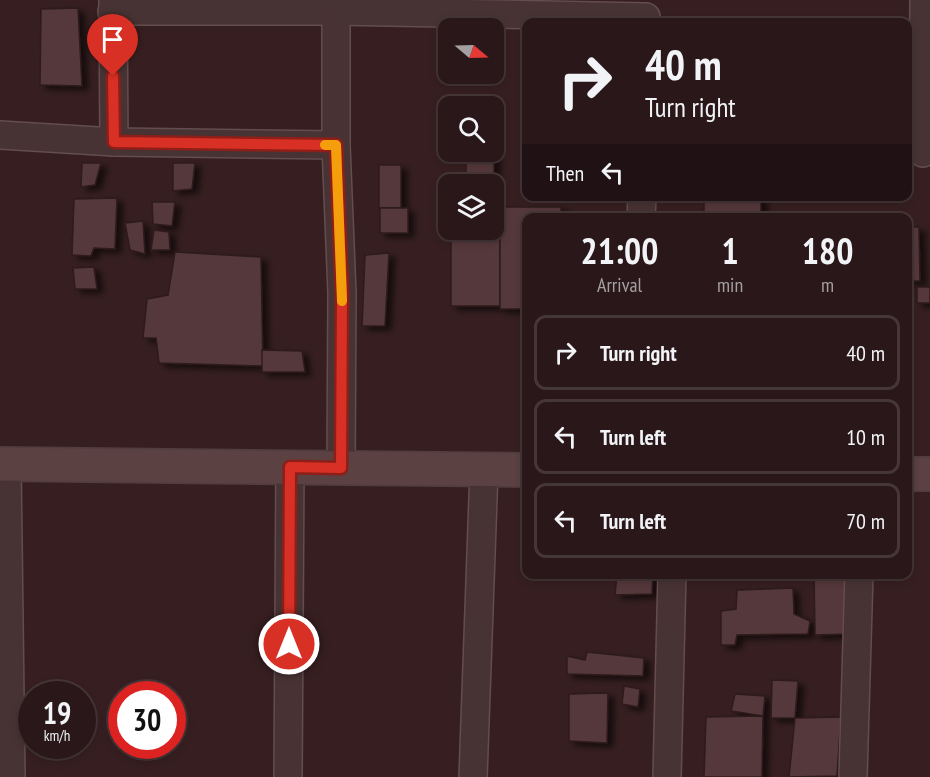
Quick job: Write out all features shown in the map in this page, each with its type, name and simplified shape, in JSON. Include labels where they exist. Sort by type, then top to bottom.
[{"type":"street","points":[[920,154],[924,0]]},
{"type":"street","points":[[114,142],[113,6],[336,11],[646,13]]},
{"type":"street","points":[[336,11],[336,145],[342,293],[341,468]]},
{"type":"street","points":[[0,135],[114,142],[336,145]]},
{"type":"street","points":[[12,777],[4,464],[522,470]]},
{"type":"street","points":[[288,777],[290,467]]},
{"type":"street","points":[[473,777],[484,470]]},
{"type":"street","points":[[912,474],[930,474]]},
{"type":"street","points":[[667,777],[672,579]]},
{"type":"street","points":[[853,777],[859,579]]},
{"type":"building","points":[[78,8],[82,86],[40,85],[41,9]]},
{"type":"building","points":[[466,162],[494,162],[494,174],[466,174]]},
{"type":"building","points":[[82,163],[101,163],[95,185],[81,187]]},
{"type":"building","points":[[173,163],[195,163],[192,189],[173,191]]},
{"type":"building","points":[[379,165],[401,165],[401,208],[379,208]]},
{"type":"building","points":[[117,198],[115,249],[94,248],[91,256],[72,255],[74,199]]},
{"type":"building","points":[[704,201],[761,201],[761,213],[704,213]]},
{"type":"building","points":[[152,202],[175,202],[172,226],[153,224]]},
{"type":"building","points":[[504,207],[561,207],[561,213],[522,213],[522,309],[500,309],[500,240],[504,240]]},
{"type":"building","points":[[380,208],[408,208],[408,233],[380,233]]},
{"type":"building","points":[[143,221],[145,254],[130,250],[125,223]]},
{"type":"building","points":[[912,227],[919,227],[920,281],[912,281]]},
{"type":"building","points":[[154,230],[169,232],[170,250],[151,250]]},
{"type":"building","points":[[451,240],[500,240],[500,306],[451,306]]},
{"type":"building","points":[[175,252],[261,257],[263,366],[159,363],[156,338],[143,338],[147,299],[168,295]]},
{"type":"building","points":[[389,253],[385,326],[362,326],[365,255]]},
{"type":"building","points":[[94,267],[97,289],[75,289],[73,268]]},
{"type":"building","points":[[917,287],[930,287],[930,303],[917,303]]},
{"type":"building","points":[[262,350],[302,351],[305,372],[262,372]]},
{"type":"building","points":[[617,579],[653,579],[652,594],[615,595]]},
{"type":"building","points":[[814,579],[851,579],[850,634],[815,635]]},
{"type":"building","points":[[793,588],[794,614],[810,621],[808,634],[737,635],[735,645],[721,645],[721,611],[736,609],[737,590]]},
{"type":"building","points":[[587,652],[644,658],[643,676],[567,674],[567,656],[585,660]]},
{"type":"building","points":[[772,680],[798,681],[795,718],[771,718]]},
{"type":"building","points":[[624,686],[640,689],[638,707],[622,704]]},
{"type":"building","points":[[608,693],[607,743],[569,741],[569,694]]},
{"type":"building","points":[[735,694],[765,696],[763,716],[731,711]]},
{"type":"building","points":[[763,716],[762,777],[704,777],[706,717]]},
{"type":"building","points":[[841,717],[837,776],[789,777],[795,718]]},
{"type":"slow traffic","points":[[325,145],[336,145],[342,301]]},
{"type":"route","points":[[113,76],[114,142],[336,145],[342,293],[341,468],[290,467],[289,644]]}]
